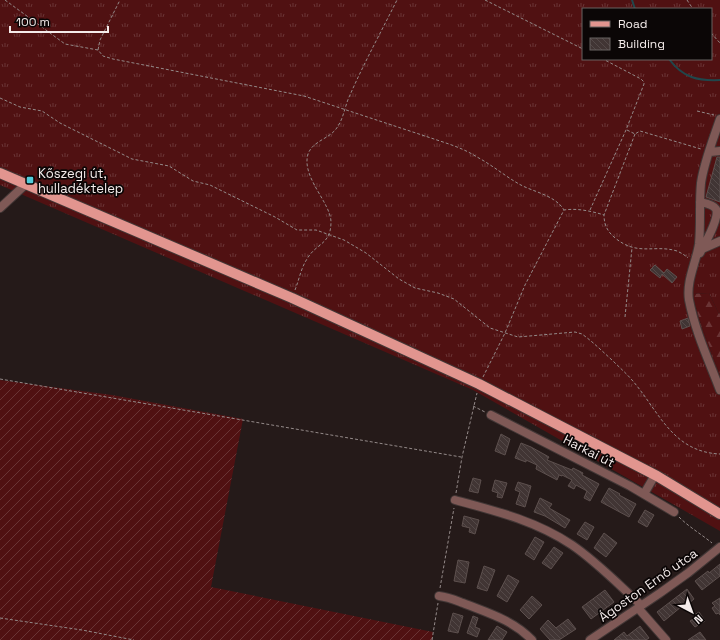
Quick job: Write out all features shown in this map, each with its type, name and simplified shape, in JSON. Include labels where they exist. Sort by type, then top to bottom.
[{"type":"main road","name":"Harkai út","points":[[0,173],[292,298],[479,384],[655,475],[720,514]]},
{"type":"street","points":[[718,118],[702,181],[699,243],[688,287],[689,300],[698,331],[720,390]]},
{"type":"street","points":[[710,152],[720,151]]},
{"type":"street","points":[[0,208],[26,184]]},
{"type":"street","points":[[695,262],[716,221],[718,208],[700,202]]},
{"type":"street","points":[[702,249],[720,241]]},
{"type":"street","name":"Harkai út","points":[[491,414],[644,494],[674,512]]},
{"type":"street","points":[[644,494],[655,475]]},
{"type":"street","points":[[455,500],[508,514],[554,535],[572,546],[599,567],[640,607],[666,640]]},
{"type":"street","name":"Ágoston Ernő utca","points":[[590,640],[688,574],[719,548]]},
{"type":"street","points":[[439,596],[448,597],[510,622],[527,634],[532,640]]},
{"type":"path","points":[[4,0],[65,44],[98,50],[103,56],[113,59],[304,96],[345,108],[463,149],[519,184],[561,205],[564,210]]},
{"type":"path","points":[[98,50],[100,40],[120,0]]},
{"type":"path","points":[[292,298],[306,260],[309,255],[325,241],[329,234],[331,221],[330,215],[311,178],[308,169],[308,154],[315,145],[333,132],[338,126],[349,96],[397,0]]},
{"type":"path","points":[[485,0],[582,48]]},
{"type":"path","points":[[712,34],[720,43]]},
{"type":"path","points":[[590,210],[626,130],[644,82],[606,60]]},
{"type":"path","points":[[0,98],[20,107],[42,111],[60,123],[132,159],[169,166],[193,182],[210,185],[275,217],[297,230],[316,230],[344,240],[366,253],[399,279],[415,288],[438,293],[454,299],[490,328],[523,337],[575,332],[582,334],[631,378],[674,435],[693,448],[704,452],[720,454]]},
{"type":"path","points":[[697,111],[718,118]]},
{"type":"path","points":[[626,130],[635,134]]},
{"type":"path","points":[[695,262],[678,252],[667,249],[651,250],[632,248],[610,233],[604,221],[604,215],[635,134],[640,130],[710,152]]},
{"type":"path","points":[[564,210],[590,210],[604,215]]},
{"type":"path","points":[[432,640],[462,457],[479,384],[505,333],[525,285],[564,210]]},
{"type":"path","points":[[625,317],[632,248]]},
{"type":"path","points":[[0,379],[462,457]]},
{"type":"path","points":[[473,406],[491,414]]},
{"type":"path","points":[[674,512],[689,527],[719,548]]},
{"type":"path","points":[[0,618],[82,630],[134,640]]},
{"type":"green space","points":[[0,0],[720,0],[720,313],[719,314],[709,293],[692,294],[700,321],[720,374],[720,531],[473,390],[0,185]]},
{"type":"green space","points":[[709,293],[719,314],[720,313],[720,374],[700,321],[692,294]]},
{"type":"green space","points":[[0,380],[112,395],[243,419],[211,587],[433,632],[432,640],[0,640]]},
{"type":"building","points":[[717,157],[720,157],[720,202],[706,197]]},
{"type":"building","points":[[655,265],[664,273],[667,269],[677,277],[672,283],[662,274],[660,278],[650,270]]},
{"type":"building","points":[[688,318],[690,326],[682,329],[680,321]]},
{"type":"building","points":[[501,434],[510,439],[505,455],[495,451]]},
{"type":"building","points":[[521,443],[549,457],[547,460],[572,470],[573,468],[583,473],[582,475],[599,484],[590,501],[584,498],[587,491],[576,485],[574,489],[568,486],[572,480],[559,475],[557,480],[536,469],[537,465],[526,460],[526,462],[515,458]]},
{"type":"building","points":[[473,478],[481,480],[478,493],[469,491]]},
{"type":"building","points":[[495,480],[507,483],[502,498],[497,497],[498,493],[492,491]]},
{"type":"building","points":[[518,482],[531,486],[525,507],[516,504],[520,492],[515,490]]},
{"type":"building","points":[[609,488],[636,504],[629,517],[601,502]]},
{"type":"building","points":[[540,498],[552,504],[549,508],[570,520],[565,528],[545,516],[534,512]]},
{"type":"building","points":[[645,510],[654,515],[647,527],[638,522]]},
{"type":"building","points":[[464,516],[479,520],[475,534],[469,532],[470,528],[462,526]]},
{"type":"building","points":[[585,522],[594,527],[587,540],[577,534]]},
{"type":"building","points":[[604,533],[617,543],[606,557],[594,548]]},
{"type":"building","points":[[535,537],[544,542],[534,560],[525,554]]},
{"type":"building","points":[[554,547],[563,553],[551,569],[542,563]]},
{"type":"building","points":[[458,560],[469,562],[465,583],[454,581]]},
{"type":"building","points":[[720,564],[720,576],[702,590],[695,581],[708,571],[709,573]]},
{"type":"building","points":[[484,566],[495,570],[487,591],[477,588]]},
{"type":"building","points":[[508,575],[519,581],[507,602],[497,596]]},
{"type":"building","points":[[687,589],[694,599],[688,604],[687,602],[664,621],[657,612]]},
{"type":"building","points":[[605,590],[614,602],[591,619],[582,607]]},
{"type":"building","points":[[532,596],[542,605],[529,619],[520,610]]},
{"type":"building","points":[[720,598],[720,615],[719,613],[716,614],[712,608],[715,606],[712,603]]},
{"type":"building","points":[[699,612],[705,621],[695,627],[690,621],[695,618],[694,615]]},
{"type":"building","points":[[453,613],[463,616],[458,633],[448,631]]},
{"type":"building","points":[[473,616],[478,618],[475,627],[480,629],[477,637],[467,633]]},
{"type":"building","points":[[568,619],[576,629],[559,640],[550,640],[540,629],[548,620],[556,628]]},
{"type":"building","points":[[497,626],[507,632],[502,640],[488,640]]},
{"type":"building","points":[[640,626],[649,638],[646,640],[614,640],[624,632],[627,636]]},
{"type":"building","points":[[700,632],[706,640],[688,640]]},
{"type":"waterway","points":[[632,0],[635,8]]},
{"type":"waterway","points":[[670,60],[685,74],[692,77],[705,80],[720,80]]},
{"type":"place","name":"Kőszegi út, hulladéktelep","points":[[30,180]]}]
